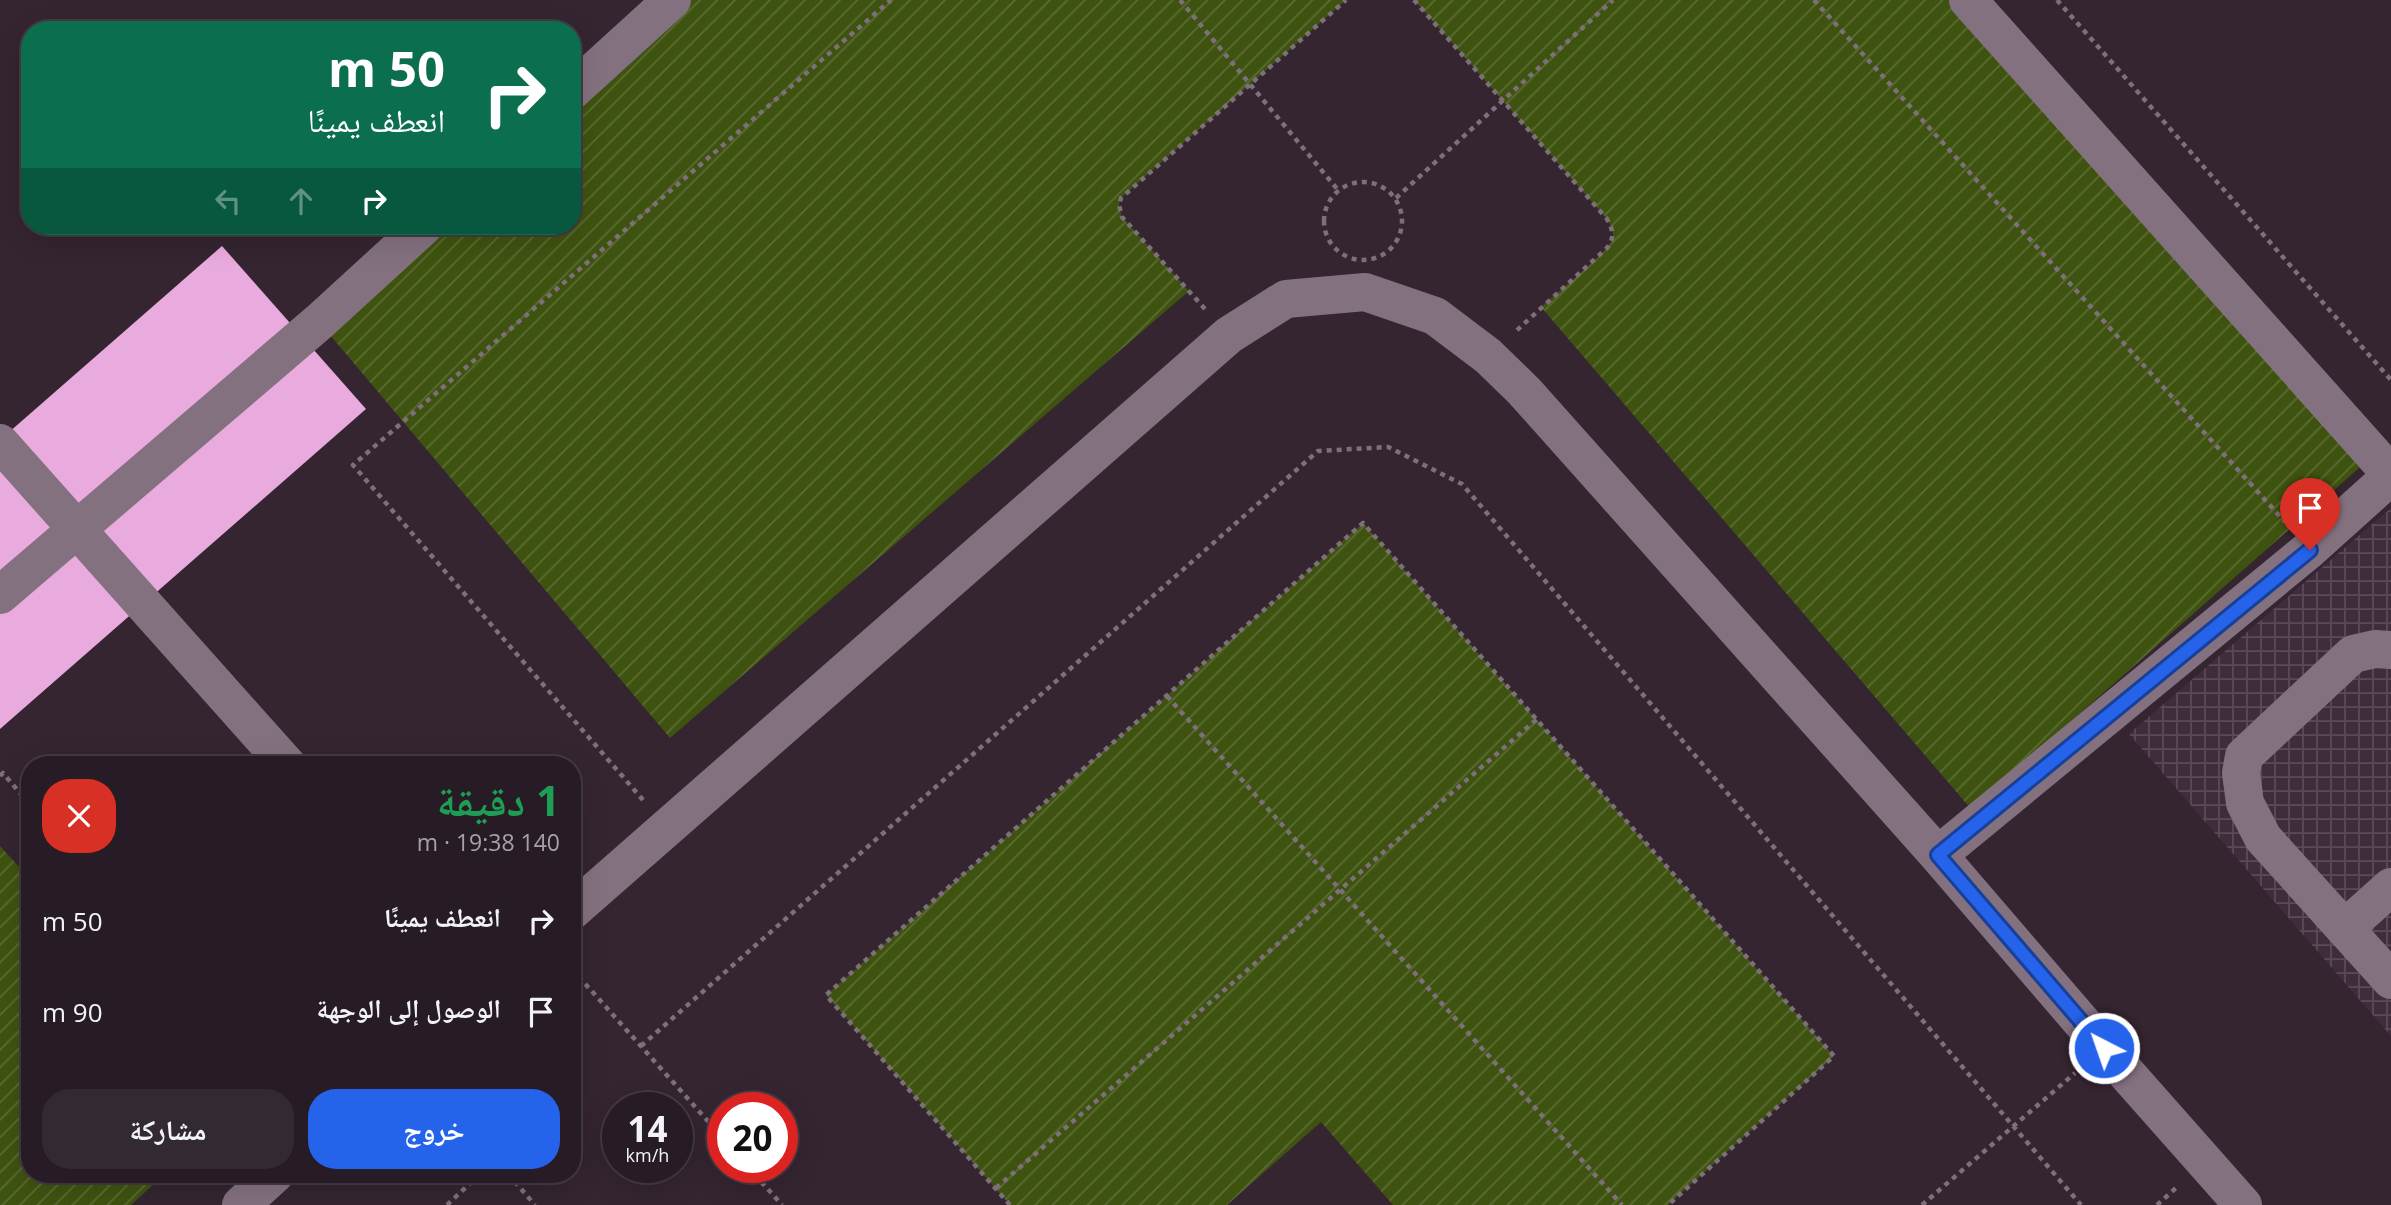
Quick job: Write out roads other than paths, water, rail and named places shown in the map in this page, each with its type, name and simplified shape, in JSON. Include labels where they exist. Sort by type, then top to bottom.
[{"type":"lane","points":[[581,83],[672,0]]},
{"type":"lane","points":[[1938,855],[2310,550],[2391,475],[1968,0]]},
{"type":"lane","points":[[0,595],[415,235]]},
{"type":"lane","points":[[581,903],[1229,335],[1286,299],[1365,292],[1435,316],[1488,356],[1524,391],[1938,855],[2243,1205]]},
{"type":"lane","points":[[0,443],[279,756]]},
{"type":"lane","points":[[2391,650],[2375,649],[2353,654],[2244,756],[2241,773],[2245,803],[2263,838],[2391,980]]},
{"type":"lane","points":[[2345,928],[2391,887]]},
{"type":"lane","points":[[241,1205],[265,1183]]}]
